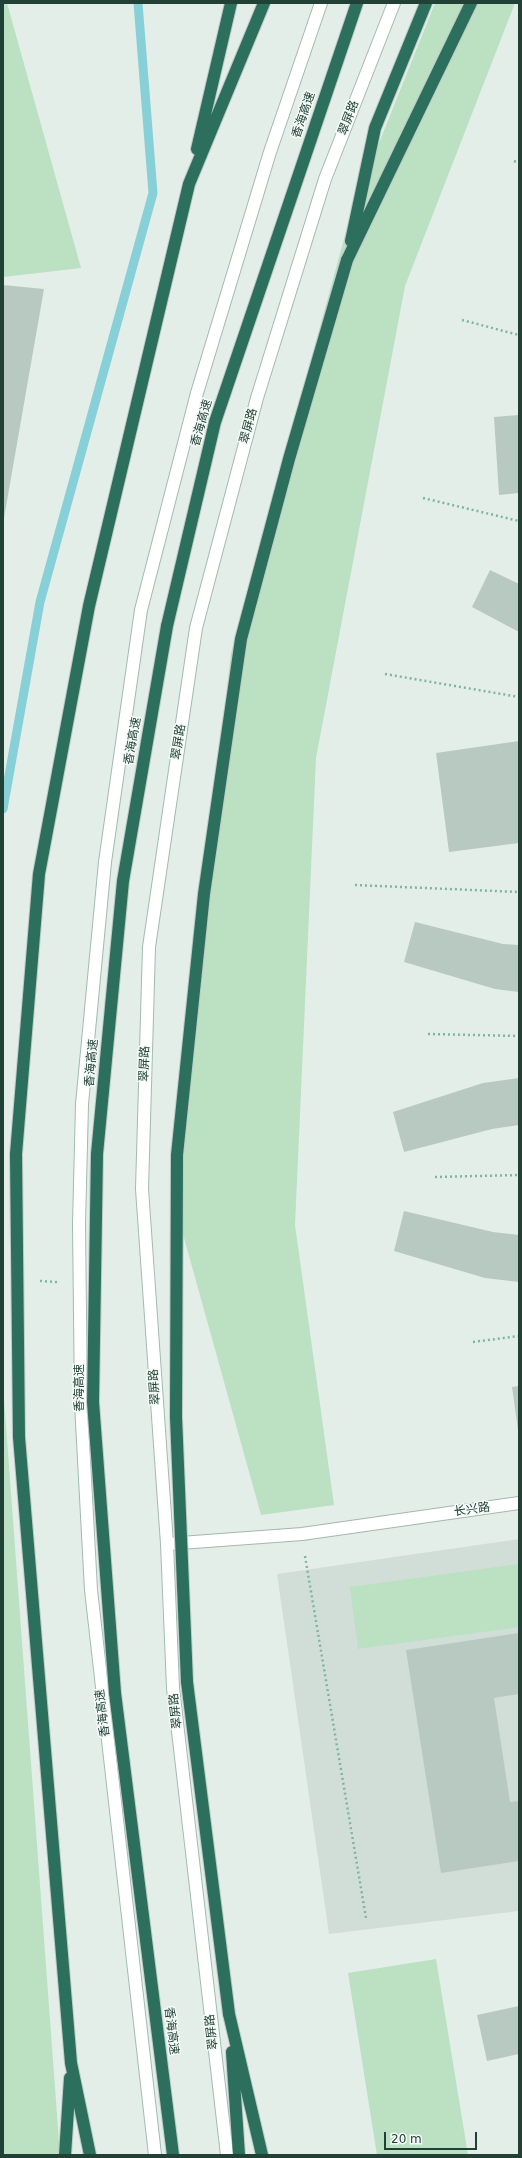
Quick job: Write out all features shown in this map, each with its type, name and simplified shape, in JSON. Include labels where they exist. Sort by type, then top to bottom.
[{"type":"highway","points":[[90,2155],[71,2063],[19,1437],[16,1154],[39,874],[89,606],[190,184],[231,3]]},
{"type":"highway","points":[[190,184],[264,3]]},
{"type":"highway","name":"香海高速","points":[[173,2155],[114,1693],[93,1402],[97,1154],[123,881],[167,626],[215,422],[357,3]]},
{"type":"highway","points":[[239,2155],[229,2014],[187,1682],[176,1417],[177,1155],[204,894],[241,639],[290,459],[347,260],[375,128],[426,3]]},
{"type":"highway","points":[[347,260],[471,3]]},
{"type":"highway","points":[[229,2014],[262,2155]]},
{"type":"highway","points":[[65,2155],[71,2063]]},
{"type":"main road","points":[[155,2155],[91,1590],[80,1404],[79,1224],[82,1104],[105,862],[141,610],[197,393],[270,152],[321,3]]},
{"type":"main road","name":"翠屏路","points":[[227,2155],[173,1688],[166,1544],[142,1189],[150,939],[196,628],[256,398],[325,179],[394,3]]},
{"type":"main road","name":"长兴路","points":[[166,1544],[302,1534],[424,1515],[519,1503]]},
{"type":"path","points":[[514,161],[519,163]]},
{"type":"path","points":[[462,320],[519,335]]},
{"type":"path","points":[[423,498],[519,521]]},
{"type":"path","points":[[385,674],[519,698]]},
{"type":"path","points":[[355,885],[519,892]]},
{"type":"path","points":[[428,1034],[519,1036]]},
{"type":"path","points":[[435,1177],[519,1175]]},
{"type":"path","points":[[473,1342],[519,1336]]},
{"type":"path","points":[[302,1534],[366,1918]]},
{"type":"shaded area","points":[[519,1539],[519,1911],[329,1934],[277,1574]]},
{"type":"green space","points":[[3,3],[7,3],[81,268],[3,277]]},
{"type":"green space","points":[[435,3],[515,3],[405,286],[316,758],[295,1225],[334,1505],[261,1515],[171,1191],[231,653],[351,213]]},
{"type":"green space","points":[[3,1385],[60,2155],[3,2155]]},
{"type":"green space","points":[[519,1564],[519,1627],[358,1649],[350,1587]]},
{"type":"green space","points":[[436,1959],[468,2155],[377,2155],[348,1973]]},
{"type":"building","points":[[3,285],[44,289],[4,518],[3,518]]},
{"type":"building","points":[[519,415],[519,493],[499,495],[494,417]]},
{"type":"building","points":[[490,570],[519,584],[519,632],[472,607]]},
{"type":"building","points":[[519,741],[519,843],[449,852],[436,753]]},
{"type":"building","points":[[415,922],[503,944],[519,945],[519,992],[495,989],[404,962]]},
{"type":"building","points":[[519,1078],[519,1125],[492,1129],[404,1152],[393,1112],[483,1083]]},
{"type":"building","points":[[404,1211],[493,1232],[519,1235],[519,1282],[485,1278],[394,1251]]},
{"type":"building","points":[[519,1386],[519,1430],[518,1430],[512,1387]]},
{"type":"building","points":[[519,1633],[519,1694],[494,1698],[510,1802],[519,1801],[519,1861],[441,1873],[406,1650]]},
{"type":"building","points":[[519,2006],[519,2054],[487,2061],[477,2015]]},
{"type":"waterway","points":[[3,809],[40,602],[153,193],[138,3]]}]
